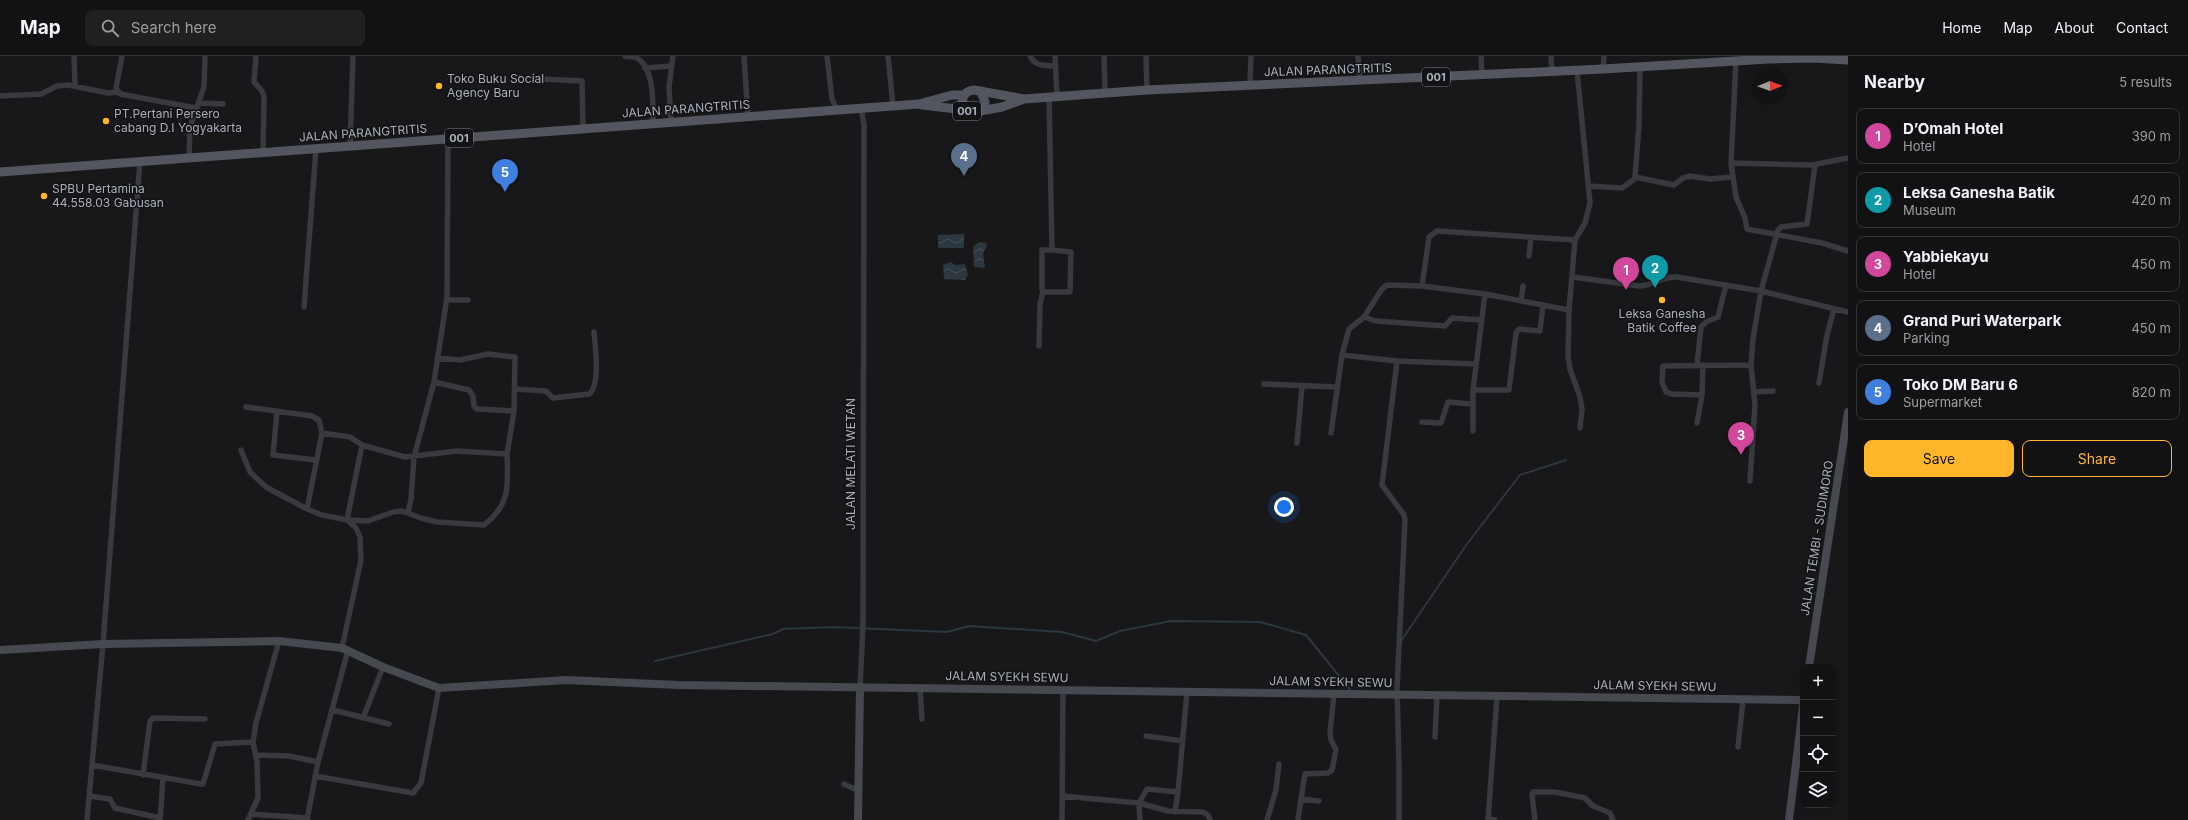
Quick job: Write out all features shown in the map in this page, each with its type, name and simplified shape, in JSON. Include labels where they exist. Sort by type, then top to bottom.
[{"type":"main road","name":"JALAN PARANGTRITIS","points":[[981,92],[1024,98],[1105,92],[1603,69],[1797,57],[1848,60]]},
{"type":"main road","name":"001","points":[[970,90],[981,92],[985,102],[980,111],[973,113],[966,110],[963,105],[964,95],[970,90]]},
{"type":"main road","name":"JALAN PARANGTRITIS","points":[[0,172],[919,104],[952,96],[964,95]]},
{"type":"main road","name":"JALAN PARANGTRITIS","points":[[980,111],[1002,107],[1024,98]]},
{"type":"main road","name":"JALAN PARANGTRITIS","points":[[919,104],[966,110]]},
{"type":"street","points":[[74,56],[75,86]]},
{"type":"street","points":[[118,92],[116,88],[122,56]]},
{"type":"street","points":[[189,159],[190,127],[205,80],[206,56]]},
{"type":"street","points":[[256,56],[254,82],[262,91],[264,97],[263,153]]},
{"type":"street","points":[[350,147],[353,56]]},
{"type":"street","points":[[625,56],[638,59],[645,68],[652,89],[654,123]]},
{"type":"street","points":[[671,122],[669,87],[673,56]]},
{"type":"street","points":[[744,56],[748,117]]},
{"type":"street","points":[[826,56],[832,99],[837,110]]},
{"type":"street","points":[[888,56],[893,106]]},
{"type":"street","points":[[1030,56],[1032,60],[1041,66],[1055,66]]},
{"type":"street","points":[[1052,250],[1053,96],[1055,56]]},
{"type":"street","points":[[1104,56],[1105,92]]},
{"type":"street","points":[[1146,56],[1147,90]]},
{"type":"street","points":[[1250,85],[1251,56]]},
{"type":"street","points":[[1358,56],[1360,81]]},
{"type":"street","points":[[1481,56],[1482,75]]},
{"type":"street","points":[[1551,56],[1552,71]]},
{"type":"street","points":[[1603,69],[1604,56]]},
{"type":"street","points":[[1736,61],[1731,163],[1736,197],[1745,218],[1747,229],[1822,243],[1848,251]]},
{"type":"street","points":[[645,68],[671,66]]},
{"type":"street","points":[[1636,178],[1640,67]]},
{"type":"street","points":[[1577,70],[1588,186],[1588,213],[1585,223],[1575,240],[1569,310],[1568,357],[1570,369],[1580,397],[1582,409],[1580,428]]},
{"type":"street","points":[[542,79],[582,81],[583,128]]},
{"type":"street","points":[[0,96],[41,94],[57,86],[75,86],[108,93],[118,92],[132,98],[197,105],[223,104]]},
{"type":"street","name":"JALAN MELATI WETAN","points":[[858,820],[860,687],[863,638],[864,125],[861,108]]},
{"type":"street","points":[[408,512],[411,499],[414,457],[434,382],[447,300],[448,139]]},
{"type":"street","points":[[304,306],[316,149]]},
{"type":"street","points":[[1731,163],[1816,165],[1848,158]]},
{"type":"street","points":[[87,820],[103,644],[140,161]]},
{"type":"street","points":[[1750,481],[1754,434],[1754,392],[1751,365],[1756,314],[1776,234],[1781,226],[1808,224],[1816,165]]},
{"type":"street","points":[[1588,186],[1622,188],[1636,178],[1674,185],[1682,178],[1690,176],[1710,179],[1732,177]]},
{"type":"street","points":[[1422,286],[1429,237],[1432,233],[1437,231],[1575,240]]},
{"type":"street","points":[[1529,256],[1531,237]]},
{"type":"street","points":[[1039,346],[1040,304],[1043,292],[1042,250],[1070,252],[1071,291],[1043,292]]},
{"type":"street","points":[[1573,277],[1639,286],[1647,285],[1666,277],[1677,277],[1761,291],[1834,310],[1848,312]]},
{"type":"street","points":[[1697,423],[1702,395],[1700,365],[1702,327],[1706,322],[1718,317],[1726,285]]},
{"type":"street","points":[[1331,433],[1342,355],[1349,329],[1364,317],[1382,289],[1386,286],[1422,286],[1485,294],[1569,310]]},
{"type":"street","points":[[1521,301],[1523,286]]},
{"type":"street","points":[[1473,431],[1473,390],[1485,294]]},
{"type":"street","points":[[447,300],[468,300]]},
{"type":"street","points":[[1473,390],[1509,390],[1516,333],[1519,330],[1540,331],[1543,305]]},
{"type":"street","points":[[1819,383],[1834,310]]},
{"type":"street","points":[[1364,317],[1376,321],[1445,326],[1452,318],[1482,320]]},
{"type":"street","points":[[515,389],[546,391],[553,398],[589,394],[594,388],[596,377],[594,332]]},
{"type":"street","points":[[241,450],[246,466],[255,478],[266,487],[307,509],[322,515],[347,520],[365,521],[393,512],[408,512],[421,518],[438,522],[484,525],[499,512],[506,496],[507,454],[514,411],[515,357],[488,354],[460,360],[438,358]]},
{"type":"street","points":[[1342,355],[1397,362],[1476,364]]},
{"type":"street","points":[[1397,362],[1382,485],[1404,515],[1405,520],[1397,692],[1399,820]]},
{"type":"street","points":[[1702,395],[1672,394],[1666,392],[1663,388],[1663,366],[1751,365]]},
{"type":"street","points":[[434,382],[469,390],[473,396],[476,408],[514,411]]},
{"type":"street","points":[[1264,384],[1337,387]]},
{"type":"street","points":[[1297,444],[1302,386]]},
{"type":"street","points":[[1754,392],[1773,391]]},
{"type":"street","points":[[1422,422],[1441,423],[1448,402],[1472,404]]},
{"type":"street","points":[[246,407],[315,416],[319,420],[322,433],[307,509]]},
{"type":"street","points":[[277,412],[272,454],[316,460]]},
{"type":"street","name":"JALAN TEMBI - SUDIMORO","points":[[1809,664],[1848,412]]},
{"type":"street","points":[[322,433],[350,437],[362,445],[398,456],[414,457],[457,451],[507,454]]},
{"type":"street","points":[[347,520],[362,445]]},
{"type":"street","points":[[252,814],[307,819],[318,762],[333,710],[362,549],[360,537],[356,528],[347,520]]},
{"type":"street","points":[[248,820],[258,798],[256,755],[253,742],[256,724],[279,641]]},
{"type":"street","points":[[0,650],[103,644],[279,641],[345,649],[439,688],[421,783],[415,792],[413,793],[315,776]]},
{"type":"street","points":[[363,718],[383,666]]},
{"type":"street","name":"JALAM SYEKH SEWU","points":[[439,688],[566,680],[678,684],[920,688],[1334,694],[1397,692],[1438,695],[1800,700]]},
{"type":"street","points":[[920,688],[922,719]]},
{"type":"street","points":[[1062,820],[1063,690]]},
{"type":"street","points":[[1175,812],[1187,692]]},
{"type":"street","points":[[1298,820],[1305,773],[1328,773],[1332,770],[1336,750],[1331,740],[1330,732],[1334,694]]},
{"type":"street","points":[[1435,737],[1438,695]]},
{"type":"street","points":[[1495,820],[1488,819],[1497,696]]},
{"type":"street","points":[[1738,747],[1743,700]]},
{"type":"street","points":[[333,710],[389,724]]},
{"type":"street","points":[[143,775],[150,721],[153,718],[205,720]]},
{"type":"street","points":[[1789,820],[1800,730]]},
{"type":"street","points":[[1146,736],[1183,741]]},
{"type":"street","points":[[92,765],[143,775],[203,784],[215,744],[253,742]]},
{"type":"street","points":[[256,755],[289,756],[318,762]]},
{"type":"street","points":[[1267,820],[1276,790],[1279,764]]},
{"type":"street","points":[[89,796],[110,798],[115,808],[160,819],[163,778]]},
{"type":"street","points":[[844,784],[859,791]]},
{"type":"street","points":[[1140,820],[1139,803],[1147,789],[1178,792]]},
{"type":"street","points":[[1535,820],[1532,795],[1533,792],[1537,791],[1555,792],[1585,798],[1593,806],[1610,813],[1613,820]]},
{"type":"street","points":[[1062,796],[1139,803],[1175,812],[1203,812],[1208,815],[1210,820]]},
{"type":"street","points":[[1301,799],[1319,801]]},
{"type":"water","points":[[964,234],[964,248],[938,248],[938,235]]},
{"type":"water","points":[[979,242],[986,243],[987,246],[983,253],[985,268],[974,267],[973,247]]},
{"type":"water","points":[[951,262],[955,265],[965,264],[968,275],[965,280],[944,279],[943,265]]},
{"type":"waterway","points":[[1401,641],[1467,544],[1520,475],[1566,460]]},
{"type":"waterway","points":[[655,661],[773,634],[783,629],[834,627],[947,632],[969,626],[1062,632],[1096,641],[1120,631],[1171,621],[1260,622],[1306,635],[1352,692]]},
{"type":"place","name":"Toko Buku Social Agency Baru","points":[[439,86]]},
{"type":"place","name":"PT.Pertani Persero cabang D.I Yogyakarta","points":[[106,121]]},
{"type":"place","name":"Grand Puri Waterpark","points":[[964,176]]},
{"type":"place","name":"Toko DM Baru 6","points":[[505,192]]},
{"type":"place","name":"SPBU Pertamina 44.558.03 Gabusan","points":[[44,196]]},
{"type":"place","name":"Leksa Ganesha Batik","points":[[1655,288]]},
{"type":"place","name":"D’Omah Hotel","points":[[1626,290]]},
{"type":"place","name":"Leksa Ganesha Batik Coffee","points":[[1662,300]]},
{"type":"place","name":"Yabbiekayu","points":[[1741,455]]}]
